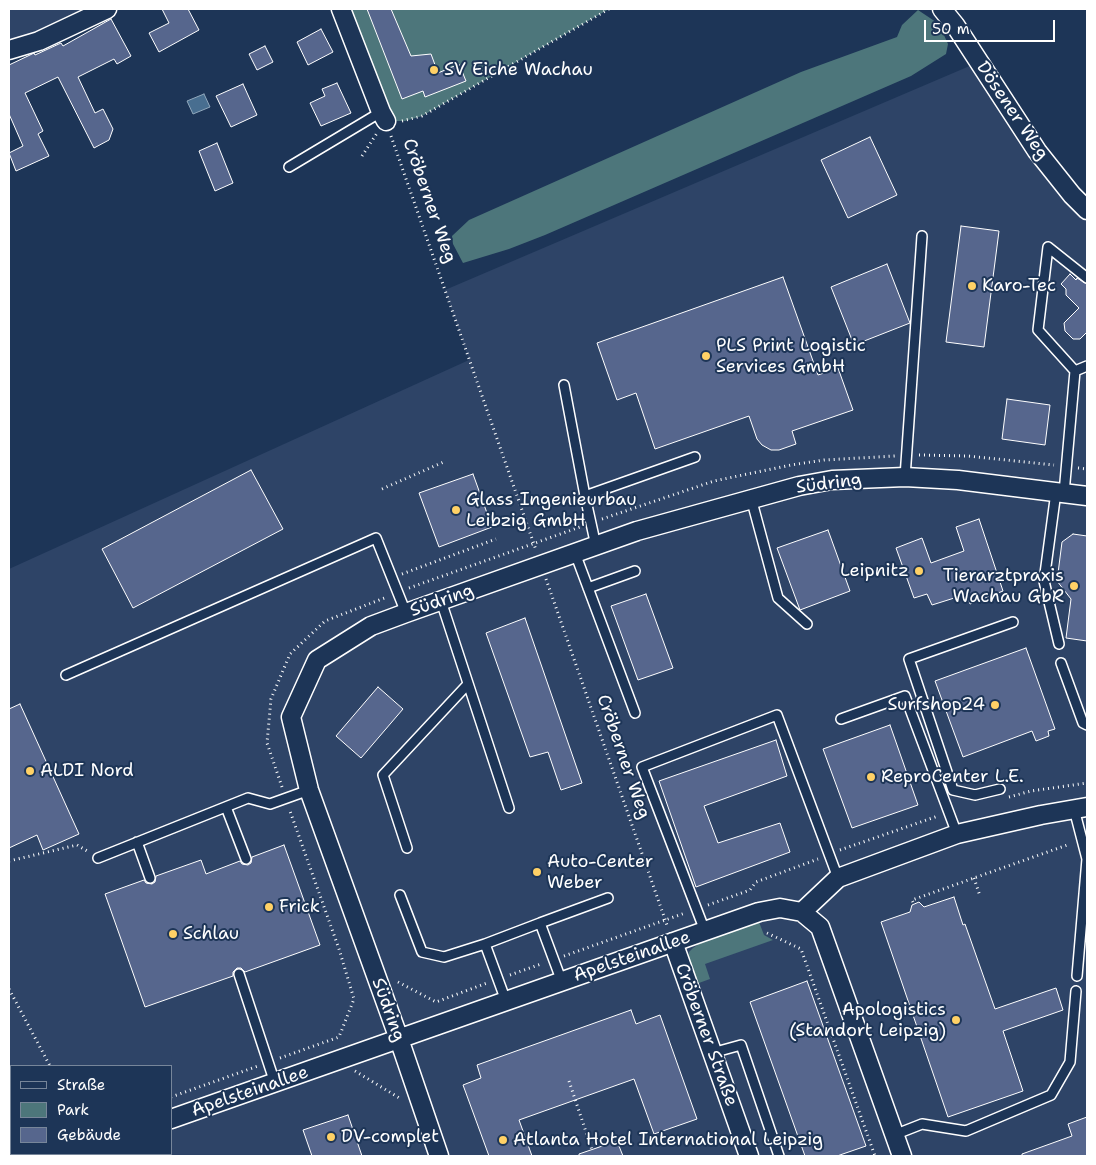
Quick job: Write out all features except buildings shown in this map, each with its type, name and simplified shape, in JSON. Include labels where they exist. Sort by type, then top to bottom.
[{"type":"street","points":[[9,50],[39,41],[107,9]]},
{"type":"street","points":[[341,9],[383,116]]},
{"type":"street","name":"Dösener Weg","points":[[942,9],[955,25],[1037,151],[1072,195],[1087,210]]},
{"type":"street","points":[[9,38],[22,42],[39,41]]},
{"type":"street","name":"Südring","points":[[439,1156],[309,790],[292,717],[317,660],[371,626],[406,613],[637,531],[799,486],[832,480],[906,477],[958,480],[1087,496]]},
{"type":"street","points":[[902,1156],[820,927],[802,912],[838,878],[958,834],[1081,808]]},
{"type":"street","name":"Apelsteinallee","points":[[172,1120],[759,912],[780,908],[802,912]]},
{"type":"street","name":"Cröberner Straße","points":[[673,942],[749,1156]]},
{"type":"lane","points":[[289,167],[383,116]]},
{"type":"lane","points":[[906,477],[922,236]]},
{"type":"lane","points":[[1059,644],[1044,581],[1060,492],[1075,371],[1038,330],[1048,247],[1087,278]]},
{"type":"lane","points":[[1075,371],[1087,366]]},
{"type":"lane","points":[[564,385],[596,546]]},
{"type":"lane","points":[[585,496],[695,457]]},
{"type":"lane","points":[[751,498],[778,598],[807,624]]},
{"type":"lane","points":[[66,675],[376,538],[406,613]]},
{"type":"lane","points":[[575,554],[635,713]]},
{"type":"lane","points":[[588,588],[635,571]]},
{"type":"lane","points":[[441,601],[510,808]]},
{"type":"lane","points":[[1000,789],[975,795],[953,790],[910,659],[1013,622]]},
{"type":"lane","points":[[1061,663],[1083,723],[1087,725]]},
{"type":"lane","points":[[407,848],[383,775],[468,684]]},
{"type":"lane","points":[[841,719],[905,696],[958,834]]},
{"type":"lane","points":[[705,931],[642,767],[777,716],[838,878]]},
{"type":"lane","points":[[98,858],[248,798],[270,804],[309,790]]},
{"type":"lane","points":[[226,807],[246,859]]},
{"type":"lane","points":[[1077,976],[1087,859],[1082,839],[1081,808]]},
{"type":"lane","points":[[137,842],[150,878]]},
{"type":"lane","points":[[400,895],[422,952],[444,957],[485,944],[608,898]]},
{"type":"lane","points":[[540,923],[562,982]]},
{"type":"lane","points":[[485,944],[506,1001]]},
{"type":"lane","points":[[239,974],[275,1083]]},
{"type":"lane","points":[[894,1135],[922,1124],[966,1131],[1051,1095],[1070,1062],[1076,991]]},
{"type":"lane","points":[[712,1053],[741,1044],[779,1156]]},
{"type":"path","points":[[362,156],[383,116],[405,121],[422,116],[609,9]]},
{"type":"path","name":"Cröberner Weg","points":[[383,116],[534,543]]},
{"type":"path","points":[[382,488],[446,461]]},
{"type":"path","points":[[392,578],[496,539]]},
{"type":"path","name":"Cröberner Weg","points":[[547,581],[673,942]]},
{"type":"path","points":[[1003,798],[1031,791],[1087,783]]},
{"type":"path","points":[[172,1097],[339,1037],[354,999],[290,811]]},
{"type":"path","points":[[398,982],[436,1002],[750,890],[756,882],[949,812]]},
{"type":"path","points":[[913,902],[912,900],[1082,839]]},
{"type":"path","points":[[9,861],[77,845],[98,858]]},
{"type":"path","points":[[974,878],[980,896]]},
{"type":"path","points":[[767,933],[801,949],[875,1156]]},
{"type":"path","points":[[9,989],[49,1065]]},
{"type":"path","points":[[351,1069],[402,1100]]},
{"type":"path","points":[[569,1081],[592,1150]]},
{"type":"shaded area","points":[[9,9],[107,9],[15,40],[9,38]]},
{"type":"shaded area","points":[[979,62],[1087,210],[1087,1156],[27,1156],[172,1155],[172,1065],[10,1065],[10,1108],[9,569],[469,360],[445,290]]},
{"type":"shaded area","points":[[204,94],[210,107],[193,114],[187,101]]},
{"type":"green space","name":"SV Eiche Wachau","points":[[341,9],[609,9],[422,116],[405,121],[386,121]]},
{"type":"green space","points":[[918,10],[939,24],[948,44],[946,54],[911,76],[545,235],[509,249],[463,263],[453,244],[452,236],[469,220],[801,72],[897,37],[902,25]]},
{"type":"green space","points":[[759,922],[764,935],[773,940],[705,964],[710,979],[696,984],[688,958],[689,952],[693,948],[699,944]]},
{"type":"place","name":"SV Eiche Wachau","points":[[434,70]]},
{"type":"place","name":"Karo-Tec","points":[[972,286]]},
{"type":"place","name":"PLS Print Logistic Services GmbH","points":[[706,356]]},
{"type":"place","name":"Glass Ingenieurbau Leibzig GmbH","points":[[456,510]]},
{"type":"place","name":"Leipnitz","points":[[919,571]]},
{"type":"place","name":"Tierarztpraxis Wachau GbR","points":[[1074,586]]},
{"type":"place","name":"Surfshop24","points":[[995,705]]},
{"type":"place","name":"ALDI Nord","points":[[30,771]]},
{"type":"place","name":"ReproCenter L.E.","points":[[871,777]]},
{"type":"place","name":"Auto-Center Weber","points":[[537,872]]},
{"type":"place","name":"Frick","points":[[269,907]]},
{"type":"place","name":"Schlau","points":[[173,934]]},
{"type":"place","name":"Apologistics (Standort Leipzig)","points":[[956,1020]]},
{"type":"place","name":"DV-complet","points":[[331,1137]]},
{"type":"place","name":"Atlanta Hotel International Leipzig","points":[[503,1140]]}]
